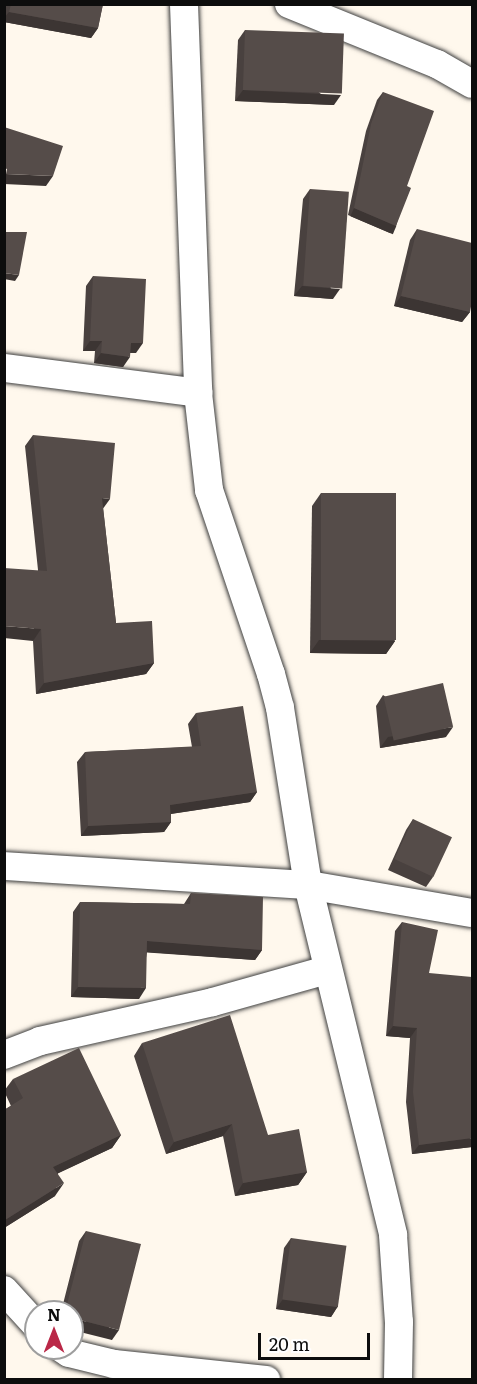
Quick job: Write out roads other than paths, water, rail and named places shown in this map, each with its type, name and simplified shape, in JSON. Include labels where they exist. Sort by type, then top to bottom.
[{"type":"street","points":[[184,4],[198,393],[209,490],[271,674],[280,708],[308,885],[393,1235],[399,1322],[398,1380]]},
{"type":"street","points":[[289,4],[437,64],[472,84]]},
{"type":"street","points":[[4,368],[198,393]]},
{"type":"street","points":[[4,866],[308,885],[472,913]]},
{"type":"street","points":[[4,1055],[40,1041],[213,1002],[327,970]]},
{"type":"street","points":[[4,1290],[24,1312]]},
{"type":"street","points":[[84,1357],[114,1364],[266,1380]]}]
